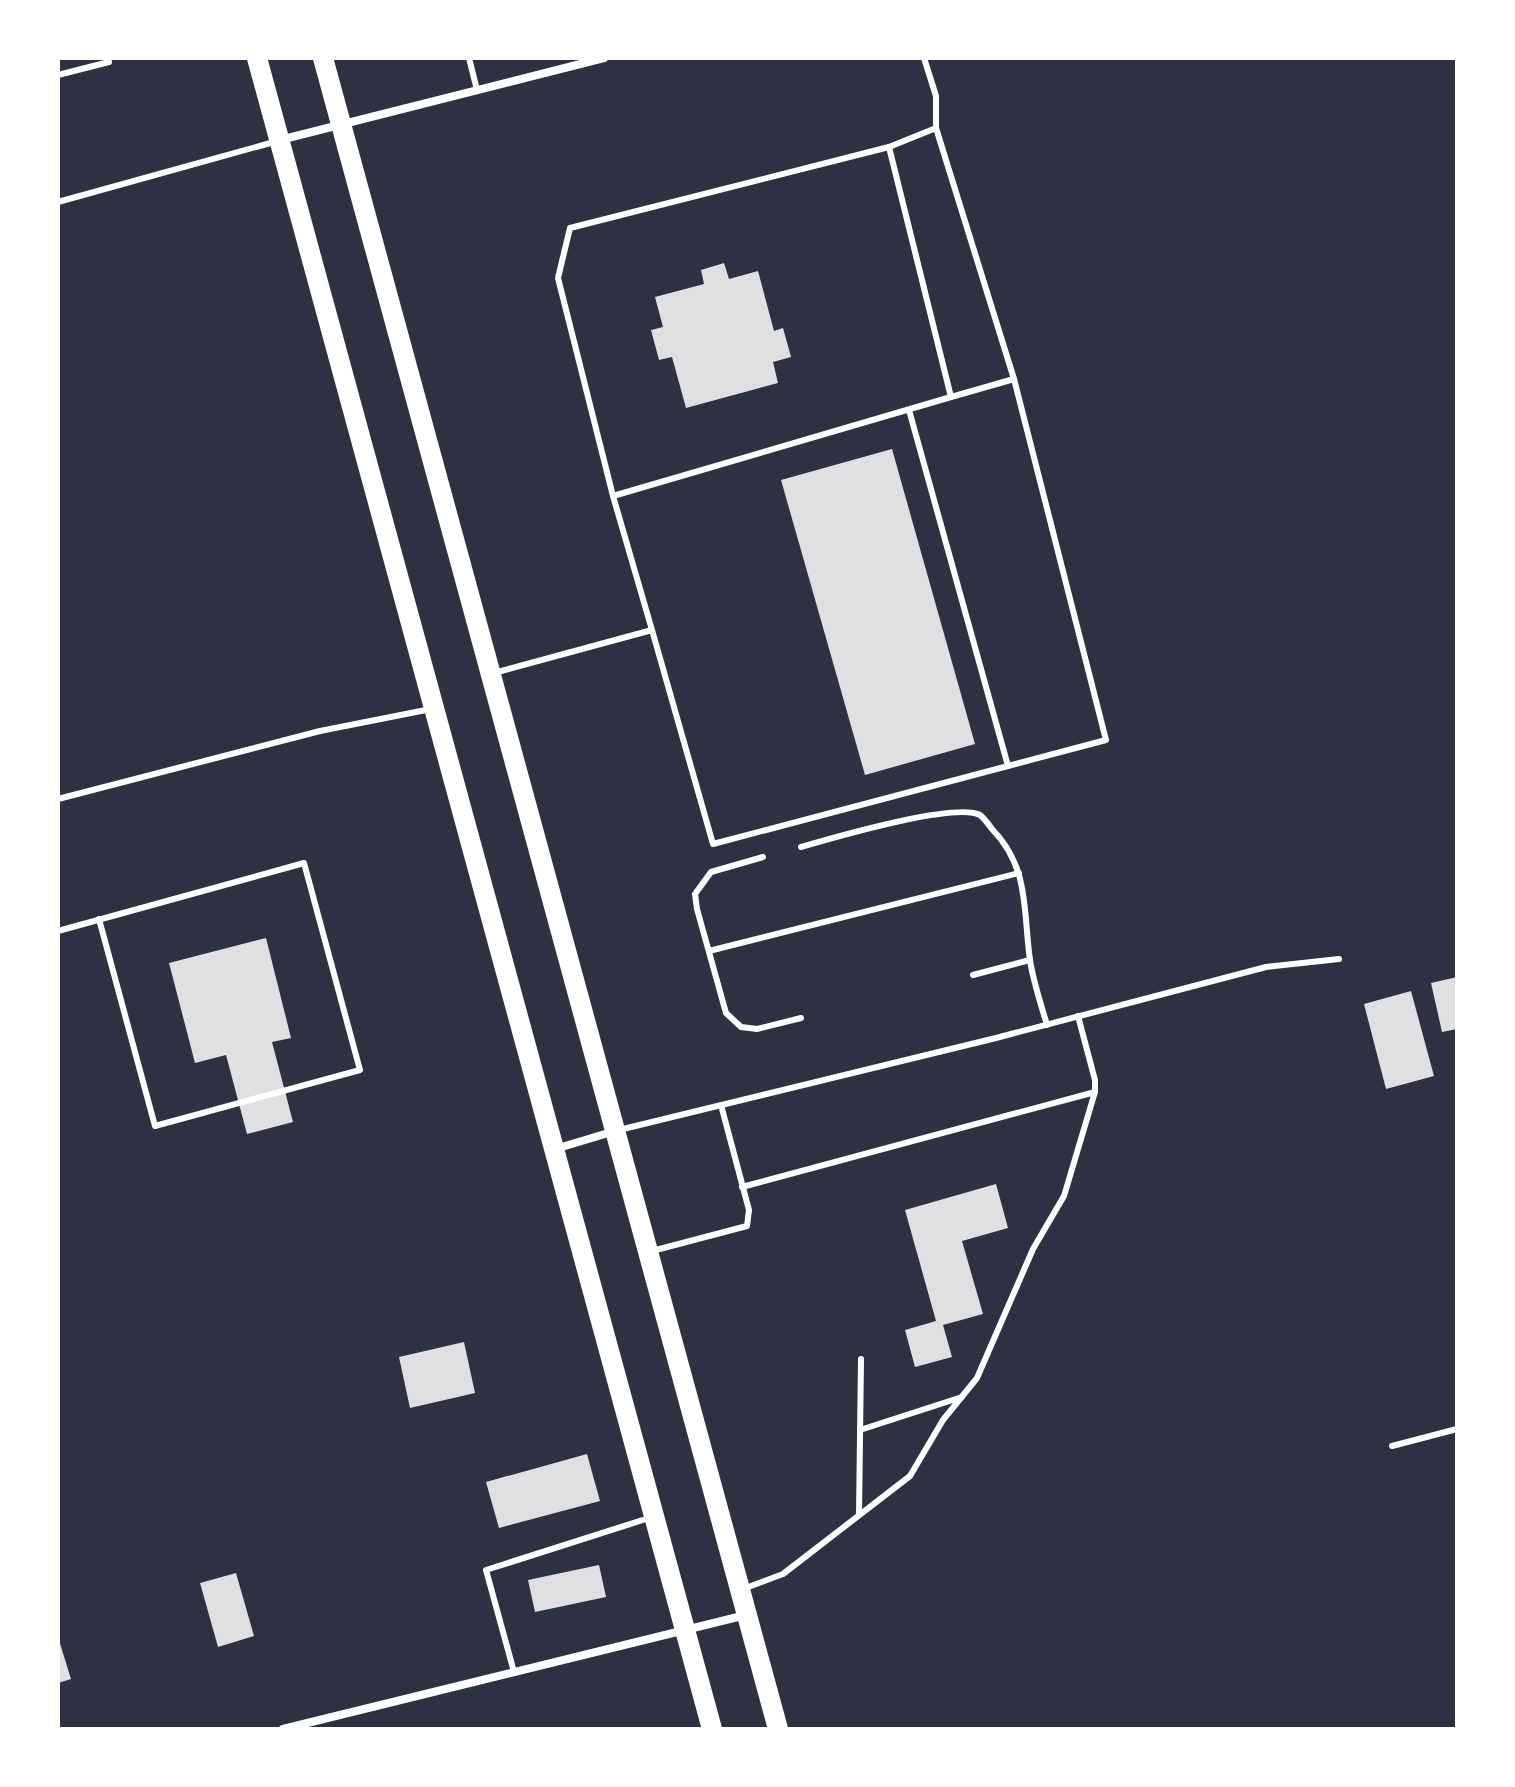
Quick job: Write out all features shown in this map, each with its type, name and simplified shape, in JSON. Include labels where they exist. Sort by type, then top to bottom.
[{"type":"main road","points":[[257,58],[712,1729]]},
{"type":"main road","points":[[323,58],[778,1729]]},
{"type":"street","points":[[280,140],[604,58]]},
{"type":"street","points":[[554,1149],[615,1131]]},
{"type":"street","points":[[283,1729],[747,1615]]},
{"type":"lane","points":[[469,58],[477,90]]},
{"type":"lane","points":[[924,58],[936,96],[936,128],[1014,379],[1106,740],[713,844],[613,496],[558,278],[570,228],[889,147],[936,128]]},
{"type":"lane","points":[[58,75],[109,60]]},
{"type":"lane","points":[[58,202],[280,140]]},
{"type":"lane","points":[[889,147],[951,397]]},
{"type":"lane","points":[[613,496],[1014,379]]},
{"type":"lane","points":[[909,410],[1008,766]]},
{"type":"lane","points":[[491,674],[652,630]]},
{"type":"lane","points":[[58,799],[320,731],[434,708]]},
{"type":"lane","points":[[801,847],[929,815],[960,812],[979,815],[1006,843],[1019,873],[1027,909],[1030,960],[1047,1025]]},
{"type":"lane","points":[[763,857],[711,872],[695,894],[697,909],[726,1013],[741,1027],[757,1029],[801,1018]]},
{"type":"lane","points":[[58,931],[99,919],[304,863],[360,1070],[155,1126],[99,919]]},
{"type":"lane","points":[[709,951],[1019,873]]},
{"type":"lane","points":[[615,1131],[1047,1025],[1266,967],[1339,959]]},
{"type":"lane","points":[[973,975],[1030,960]]},
{"type":"lane","points":[[740,1591],[783,1574],[910,1476],[943,1420],[977,1378],[1033,1249],[1064,1196],[1095,1092],[1095,1080],[1078,1016]]},
{"type":"lane","points":[[742,1187],[1095,1092]]},
{"type":"lane","points":[[648,1252],[747,1226],[749,1210],[721,1105]]},
{"type":"lane","points":[[859,1516],[861,1359]]},
{"type":"lane","points":[[860,1430],[962,1397]]},
{"type":"lane","points":[[1392,1446],[1457,1429]]},
{"type":"lane","points":[[514,1672],[486,1570],[655,1516]]},
{"type":"building","points":[[724,263],[729,279],[758,271],[774,331],[783,328],[791,357],[773,362],[778,383],[686,408],[672,357],[659,360],[651,330],[663,327],[655,297],[704,284],[701,270]]},
{"type":"building","points":[[892,449],[975,744],[865,775],[781,480]]},
{"type":"building","points":[[266,938],[291,1038],[272,1042],[293,1122],[247,1134],[226,1055],[195,1063],[169,963]]},
{"type":"building","points":[[1457,977],[1457,1029],[1442,1032],[1431,983]]},
{"type":"building","points":[[1411,991],[1434,1076],[1386,1089],[1364,1004]]},
{"type":"building","points":[[996,1184],[1008,1228],[962,1241],[983,1314],[943,1325],[952,1357],[915,1367],[905,1330],[936,1321],[905,1210]]},
{"type":"building","points":[[464,1342],[475,1393],[410,1408],[399,1357]]},
{"type":"building","points":[[587,1454],[600,1501],[499,1528],[486,1482]]},
{"type":"building","points":[[599,1565],[606,1597],[535,1612],[528,1580]]},
{"type":"building","points":[[236,1573],[254,1636],[218,1647],[200,1583]]},
{"type":"building","points":[[58,1637],[71,1679],[58,1683]]}]
